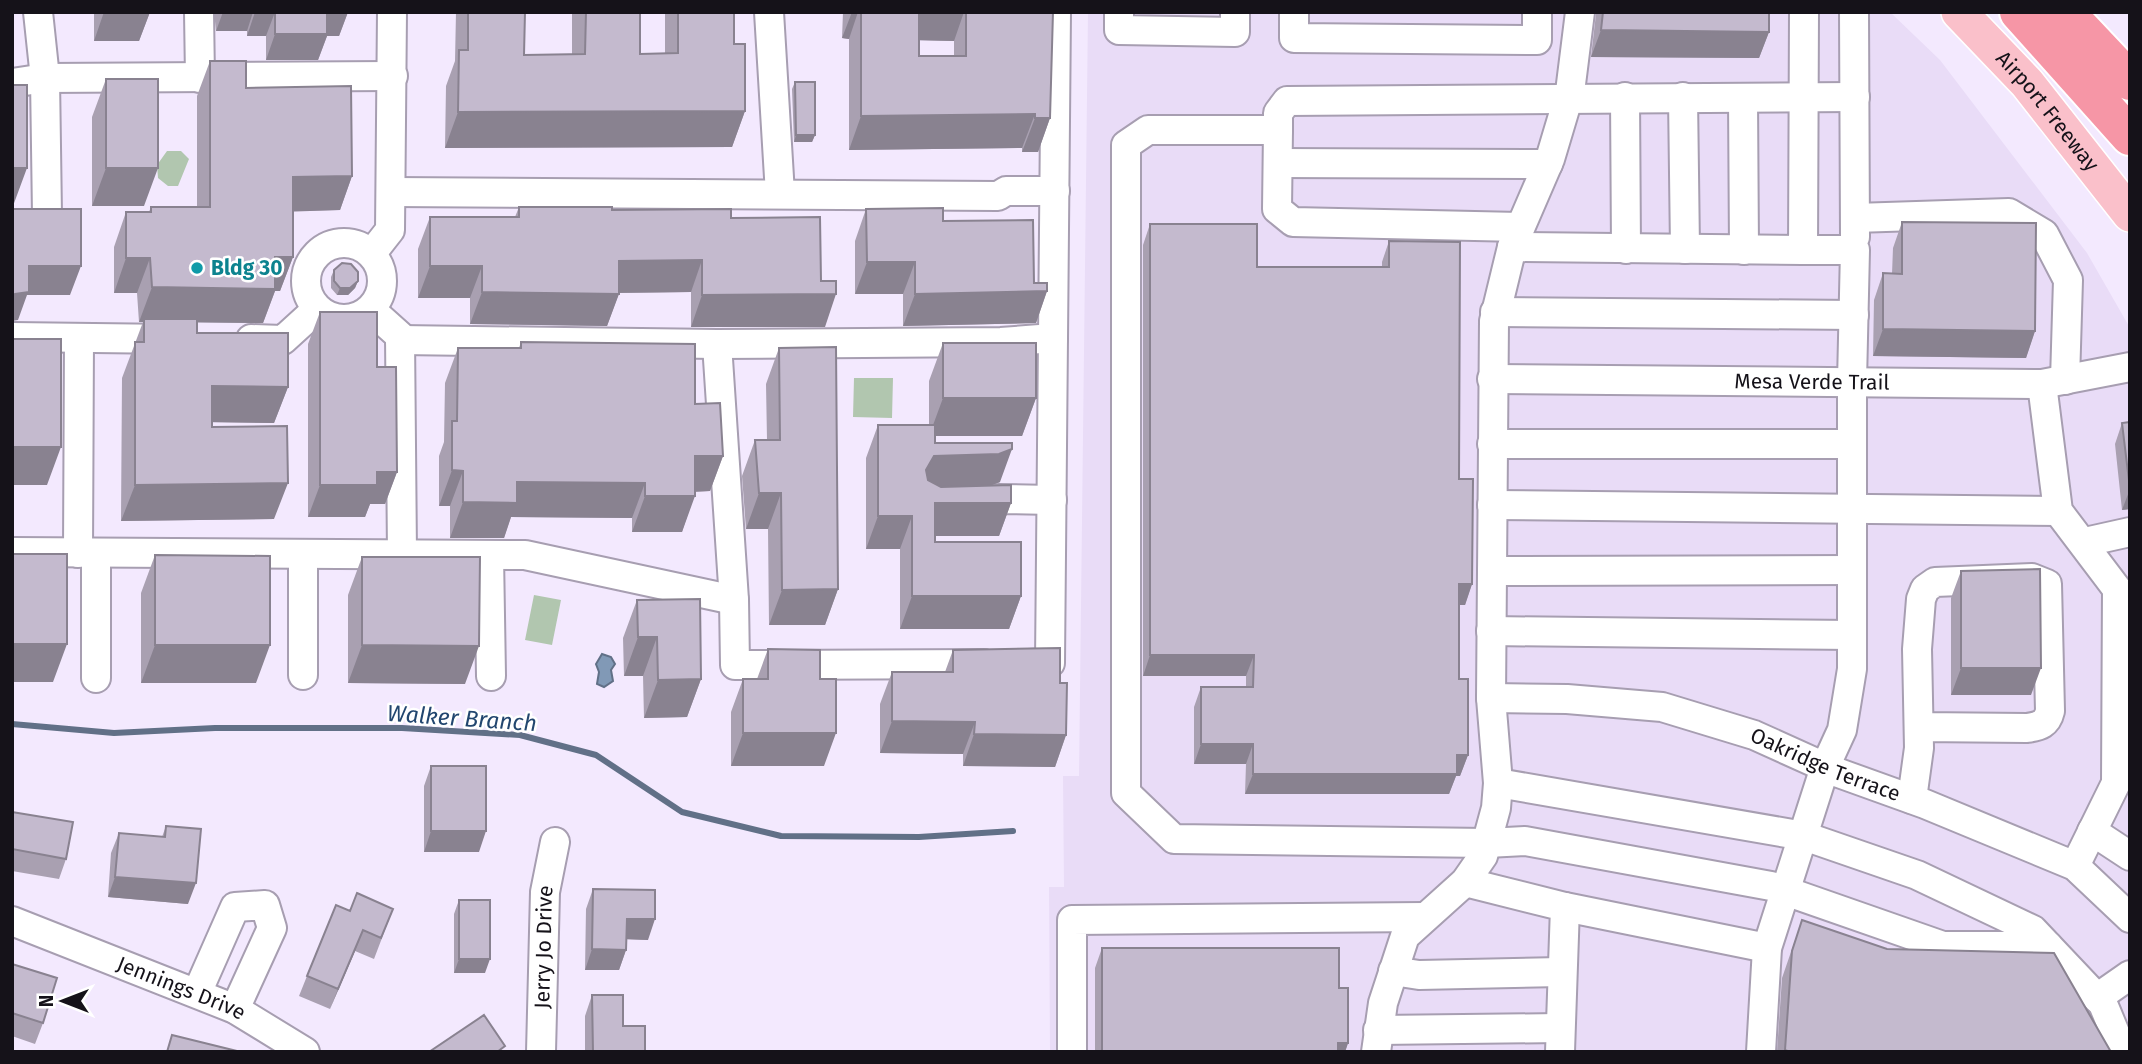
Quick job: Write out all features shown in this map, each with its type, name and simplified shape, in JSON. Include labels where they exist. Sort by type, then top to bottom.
[{"type":"highway","points":[[2019,12],[2130,136]]},
{"type":"highway","points":[[2065,12],[2130,81]]},
{"type":"main road","name":"Airport Freeway","points":[[1959,12],[2027,83],[2130,214]]},
{"type":"street","points":[[38,12],[45,78],[47,215]]},
{"type":"street","points":[[199,12],[200,78]]},
{"type":"street","points":[[372,253],[390,229],[392,12]]},
{"type":"street","points":[[769,12],[780,194]]},
{"type":"street","points":[[716,344],[734,600],[734,665],[856,667],[1050,663],[1056,12]]},
{"type":"street","points":[[1119,12],[1119,30],[1179,21],[1235,32],[1235,12]]},
{"type":"street","points":[[1294,12],[1294,38],[1537,26],[1576,46]]},
{"type":"street","points":[[1565,907],[1560,1040],[1377,1041],[1393,971],[1405,936],[1465,882],[1483,856],[1487,843],[1498,783],[1491,698],[1492,379],[1495,312],[1516,237],[1548,164],[1569,97],[1580,12]]},
{"type":"street","points":[[1803,250],[1804,12]]},
{"type":"street","points":[[1761,1052],[1767,948],[1825,767],[1842,730],[1852,669],[1852,382],[1856,250],[1854,12]]},
{"type":"street","points":[[12,83],[45,78],[393,76]]},
{"type":"street","points":[[1625,97],[1626,249]]},
{"type":"street","points":[[1683,97],[1685,249]]},
{"type":"street","points":[[1855,97],[1287,101],[1278,113],[1277,209],[1293,222],[1516,237],[1626,249],[1856,250]]},
{"type":"street","points":[[1743,98],[1744,250]]},
{"type":"street","points":[[1278,130],[1147,130],[1126,145],[1126,793],[1174,839],[1487,843],[1525,841],[1786,890],[1943,946],[2048,946]]},
{"type":"street","points":[[1278,163],[1548,164]]},
{"type":"street","points":[[391,192],[998,196],[1006,191],[1055,191]]},
{"type":"street","points":[[1855,218],[2009,213],[2044,234],[2068,280],[2054,382],[2059,511],[2123,589],[2123,783],[2092,831],[2075,866]]},
{"type":"street","points":[[355,243],[372,253],[381,268],[383,287],[371,310],[356,318],[332,318],[317,309],[308,298],[304,274],[317,253],[334,245],[355,243]]},
{"type":"street","points":[[12,337],[283,340],[317,309]]},
{"type":"street","points":[[371,310],[400,336],[402,554]]},
{"type":"street","points":[[1495,312],[1854,315]]},
{"type":"street","points":[[79,338],[87,553],[96,678]]},
{"type":"street","points":[[400,340],[716,344],[1001,342],[1054,338]]},
{"type":"street","name":"Mesa Verde Trail","points":[[1492,379],[2054,382],[2130,367]]},
{"type":"street","points":[[1492,444],[1852,444]]},
{"type":"street","points":[[955,504],[993,504],[999,499],[1052,500]]},
{"type":"street","points":[[1492,505],[2059,511]]},
{"type":"street","points":[[2085,542],[2130,533]]},
{"type":"street","points":[[12,552],[525,555],[734,600]]},
{"type":"street","points":[[303,554],[303,675]]},
{"type":"street","points":[[489,555],[491,676]]},
{"type":"street","points":[[1492,571],[1852,570]]},
{"type":"street","points":[[1912,799],[1919,727],[1917,649],[1921,599],[1925,589],[1935,582],[2032,579],[2047,584],[2050,684],[2048,720],[2039,727],[2027,728],[1919,727]]},
{"type":"street","points":[[1491,631],[1852,635]]},
{"type":"street","name":"Oakridge Terrace","points":[[1491,698],[1567,699],[1662,706],[1754,735],[1825,767],[1912,799],[2075,866],[2130,918]]},
{"type":"street","points":[[1498,783],[1804,836],[1917,875],[2033,930],[2097,998],[2123,1052]]},
{"type":"street","points":[[2092,831],[2130,856]]},
{"type":"street","name":"Jerry Jo Drive","points":[[541,1052],[545,892],[555,842]]},
{"type":"street","points":[[1465,882],[1565,907],[1767,948]]},
{"type":"street","points":[[197,993],[235,907],[265,905],[272,928],[235,1009]]},
{"type":"street","points":[[1072,1052],[1072,920],[1425,917]]},
{"type":"street","name":"Jennings Drive","points":[[12,921],[235,1009],[305,1052]]},
{"type":"street","points":[[1393,971],[1419,975],[1561,972]]},
{"type":"street","points":[[2097,998],[2130,975]]},
{"type":"shaded area","points":[[1088,12],[1890,12],[1940,60],[2087,253],[2130,328],[2130,1052],[1050,1052],[1049,887],[1064,887],[1063,776],[1079,776]]},
{"type":"green space","points":[[167,151],[181,151],[189,159],[178,186],[168,186],[158,178],[157,165]]},
{"type":"green space","points":[[854,378],[893,378],[892,418],[853,417]]},
{"type":"green space","points":[[534,595],[561,600],[552,645],[525,640]]},
{"type":"water","points":[[602,654],[611,657],[615,664],[611,670],[613,681],[604,687],[597,684],[599,672],[596,664]]},
{"type":"building","points":[[275,12],[327,12],[327,34],[275,34]]},
{"type":"building","points":[[468,12],[525,12],[524,55],[585,54],[586,12],[640,12],[640,54],[678,53],[678,12],[734,12],[734,44],[745,44],[745,111],[458,112],[459,50],[468,50]]},
{"type":"building","points":[[861,12],[919,12],[919,56],[966,56],[966,12],[1053,12],[1050,118],[1035,118],[1035,114],[861,116]]},
{"type":"building","points":[[1603,12],[1769,12],[1769,32],[1601,30]]},
{"type":"building","points":[[210,61],[246,61],[246,88],[351,86],[352,176],[293,177],[293,257],[275,257],[275,289],[152,287],[150,258],[126,258],[126,212],[151,212],[151,207],[210,207]]},
{"type":"building","points":[[106,79],[158,79],[158,168],[106,168]]},
{"type":"building","points":[[795,82],[815,82],[815,135],[796,135]]},
{"type":"building","points":[[12,85],[27,85],[27,168],[12,168]]},
{"type":"building","points":[[519,207],[612,207],[612,210],[731,209],[731,218],[820,217],[821,281],[836,281],[836,294],[702,295],[702,260],[619,261],[619,294],[482,292],[482,266],[430,266],[430,217],[519,217]]},
{"type":"building","points":[[943,208],[943,221],[1033,220],[1034,283],[1047,283],[1047,291],[915,294],[915,262],[867,262],[866,209]]},
{"type":"building","points":[[12,209],[81,209],[81,266],[29,266],[29,292],[12,296]]},
{"type":"building","points":[[1902,222],[2036,223],[2035,331],[1883,329],[1883,273],[1902,274]]},
{"type":"building","points":[[1150,224],[1257,224],[1257,267],[1389,267],[1389,241],[1460,242],[1459,479],[1473,479],[1472,584],[1459,584],[1459,679],[1468,679],[1468,755],[1457,755],[1457,774],[1253,774],[1253,744],[1201,744],[1201,687],[1253,687],[1254,655],[1150,655]]},
{"type":"building","points":[[342,263],[351,264],[358,272],[358,281],[350,288],[340,288],[334,281],[334,270]]},
{"type":"building","points":[[320,312],[377,312],[377,367],[396,367],[397,472],[377,472],[377,485],[320,485]]},
{"type":"building","points":[[144,319],[197,319],[197,333],[288,333],[288,387],[212,386],[212,427],[287,426],[288,483],[135,485],[135,342],[144,342]]},
{"type":"building","points":[[12,339],[61,339],[61,447],[12,447]]},
{"type":"building","points":[[521,342],[695,344],[695,404],[720,403],[723,456],[695,456],[695,496],[645,496],[645,483],[517,482],[517,503],[463,502],[463,471],[452,470],[452,421],[457,421],[458,348],[521,348]]},
{"type":"building","points":[[943,343],[1036,343],[1036,398],[943,398]]},
{"type":"building","points":[[836,347],[838,589],[782,590],[781,493],[759,493],[755,440],[780,440],[779,348]]},
{"type":"building","points":[[2130,422],[2130,489],[2122,423]]},
{"type":"building","points":[[878,425],[935,425],[935,443],[1012,443],[1012,449],[999,454],[934,456],[926,470],[928,480],[941,487],[1011,485],[1011,503],[935,503],[935,542],[1021,542],[1021,596],[912,596],[912,516],[878,516]]},
{"type":"building","points":[[12,554],[67,554],[67,644],[12,644]]},
{"type":"building","points":[[155,555],[270,556],[270,645],[155,645]]},
{"type":"building","points":[[362,557],[480,557],[479,646],[362,645]]},
{"type":"building","points":[[2040,569],[2041,668],[1961,668],[1961,571]]},
{"type":"building","points":[[700,599],[701,679],[658,680],[657,637],[638,637],[637,600]]},
{"type":"building","points":[[1060,648],[1060,683],[1067,683],[1066,735],[974,734],[975,722],[892,721],[892,672],[953,672],[953,650]]},
{"type":"building","points":[[768,649],[820,650],[820,679],[836,679],[836,733],[743,733],[743,679],[768,679]]},
{"type":"building","points":[[431,766],[486,766],[486,831],[431,831]]},
{"type":"building","points":[[12,812],[73,822],[66,859],[12,849]]},
{"type":"building","points":[[166,826],[201,829],[196,883],[115,877],[119,833],[165,837]]},
{"type":"building","points":[[593,889],[655,890],[655,919],[627,919],[626,950],[592,949]]},
{"type":"building","points":[[357,893],[393,909],[381,938],[363,930],[338,989],[307,976],[336,905],[350,911]]},
{"type":"building","points":[[459,900],[490,900],[490,959],[459,959]]},
{"type":"building","points":[[1802,920],[1887,949],[2054,953],[2111,1052],[1785,1050],[1792,951]]},
{"type":"building","points":[[1102,948],[1339,948],[1339,988],[1348,988],[1348,1043],[1338,1043],[1338,1052],[1102,1052]]},
{"type":"building","points":[[12,964],[57,978],[43,1023],[12,1013]]},
{"type":"building","points":[[592,995],[623,995],[623,1026],[645,1026],[645,1052],[593,1052]]},
{"type":"building","points":[[484,1015],[505,1046],[497,1052],[429,1052]]},
{"type":"building","points":[[172,1035],[241,1052],[167,1052]]},
{"type":"waterway","name":"Walker Branch","points":[[12,724],[114,733],[215,728],[402,728],[520,735],[596,755],[682,812],[781,836],[919,837],[1013,831]]},
{"type":"place","name":"Bldg 30","points":[[197,268]]}]
